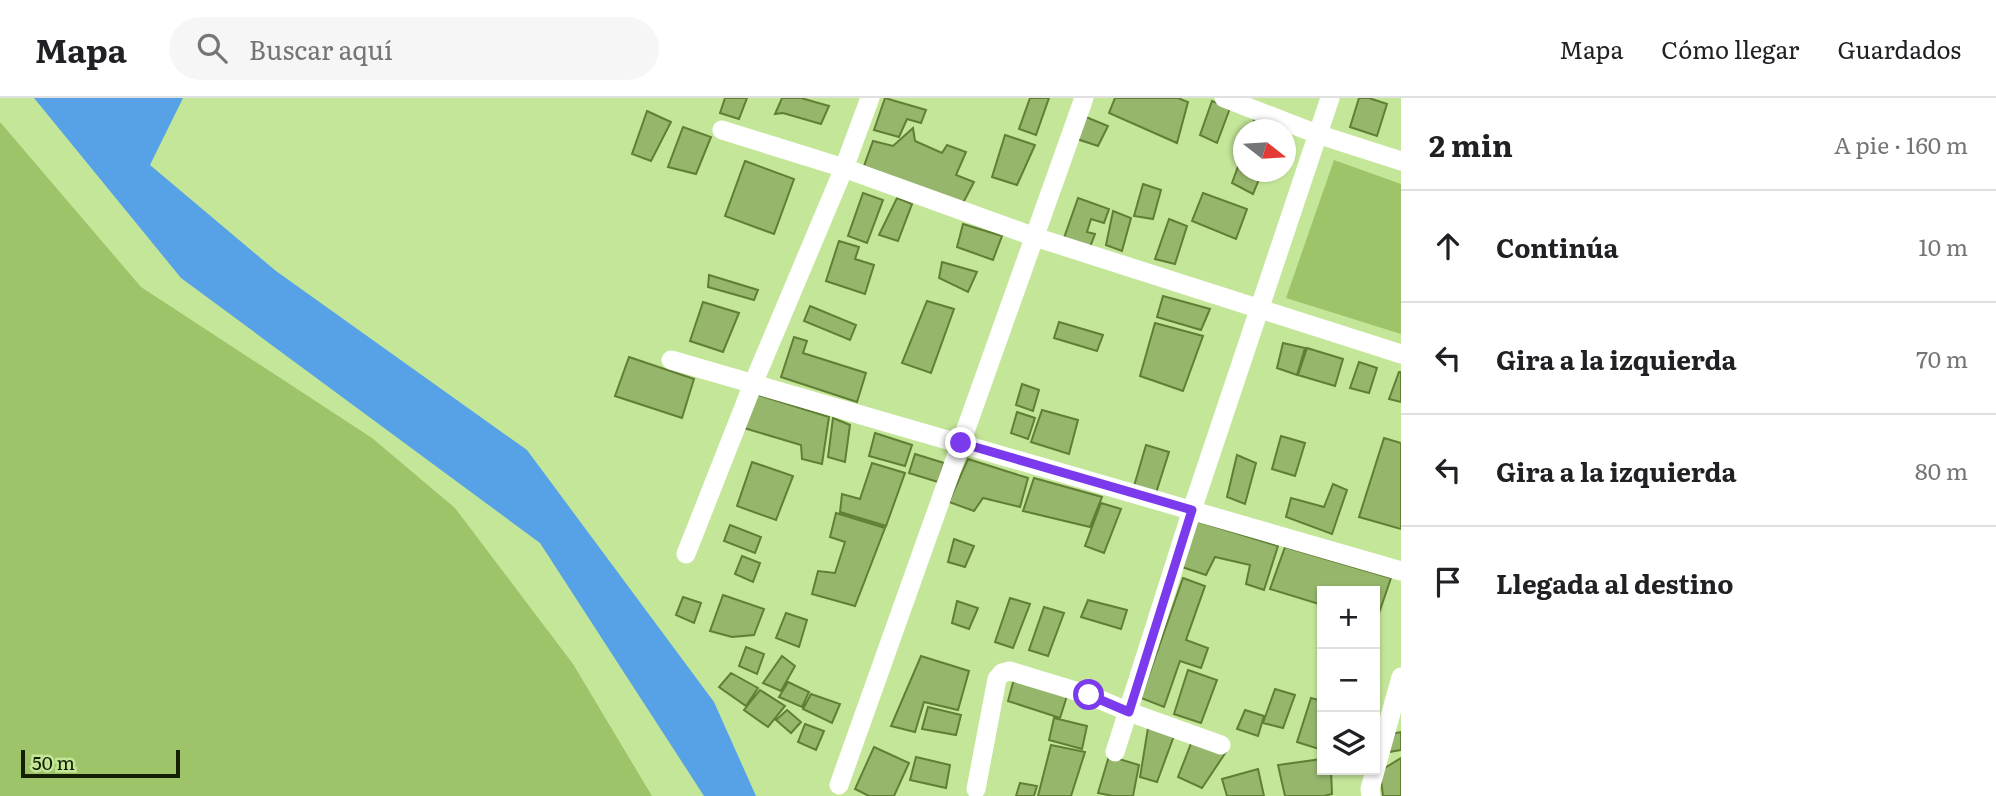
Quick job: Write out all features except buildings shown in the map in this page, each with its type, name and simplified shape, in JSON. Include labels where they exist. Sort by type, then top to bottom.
[{"type":"street","points":[[685,554],[844,168],[870,98]]},
{"type":"street","points":[[839,785],[1084,98]]},
{"type":"street","points":[[1224,98],[1317,134],[1401,161]]},
{"type":"street","points":[[1115,752],[1192,510],[1330,98]]},
{"type":"street","points":[[722,130],[844,168],[1035,237],[1401,354]]},
{"type":"street","points":[[671,360],[1401,571]]},
{"type":"street","points":[[976,789],[997,679],[1002,673],[1010,671],[1089,695],[1221,745]]},
{"type":"street","points":[[1371,796],[1370,789],[1401,677]]},
{"type":"green space","points":[[0,122],[141,287],[372,438],[455,508],[573,664],[652,796],[0,796]]},
{"type":"green space","points":[[1334,160],[1401,184],[1401,334],[1286,298]]},
{"type":"water","points":[[34,98],[183,98],[150,165],[276,271],[527,450],[714,702],[756,796],[704,796],[540,543],[181,278]]},
{"type":"route","points":[[961,443],[1192,510],[1129,712],[1089,695]]}]
